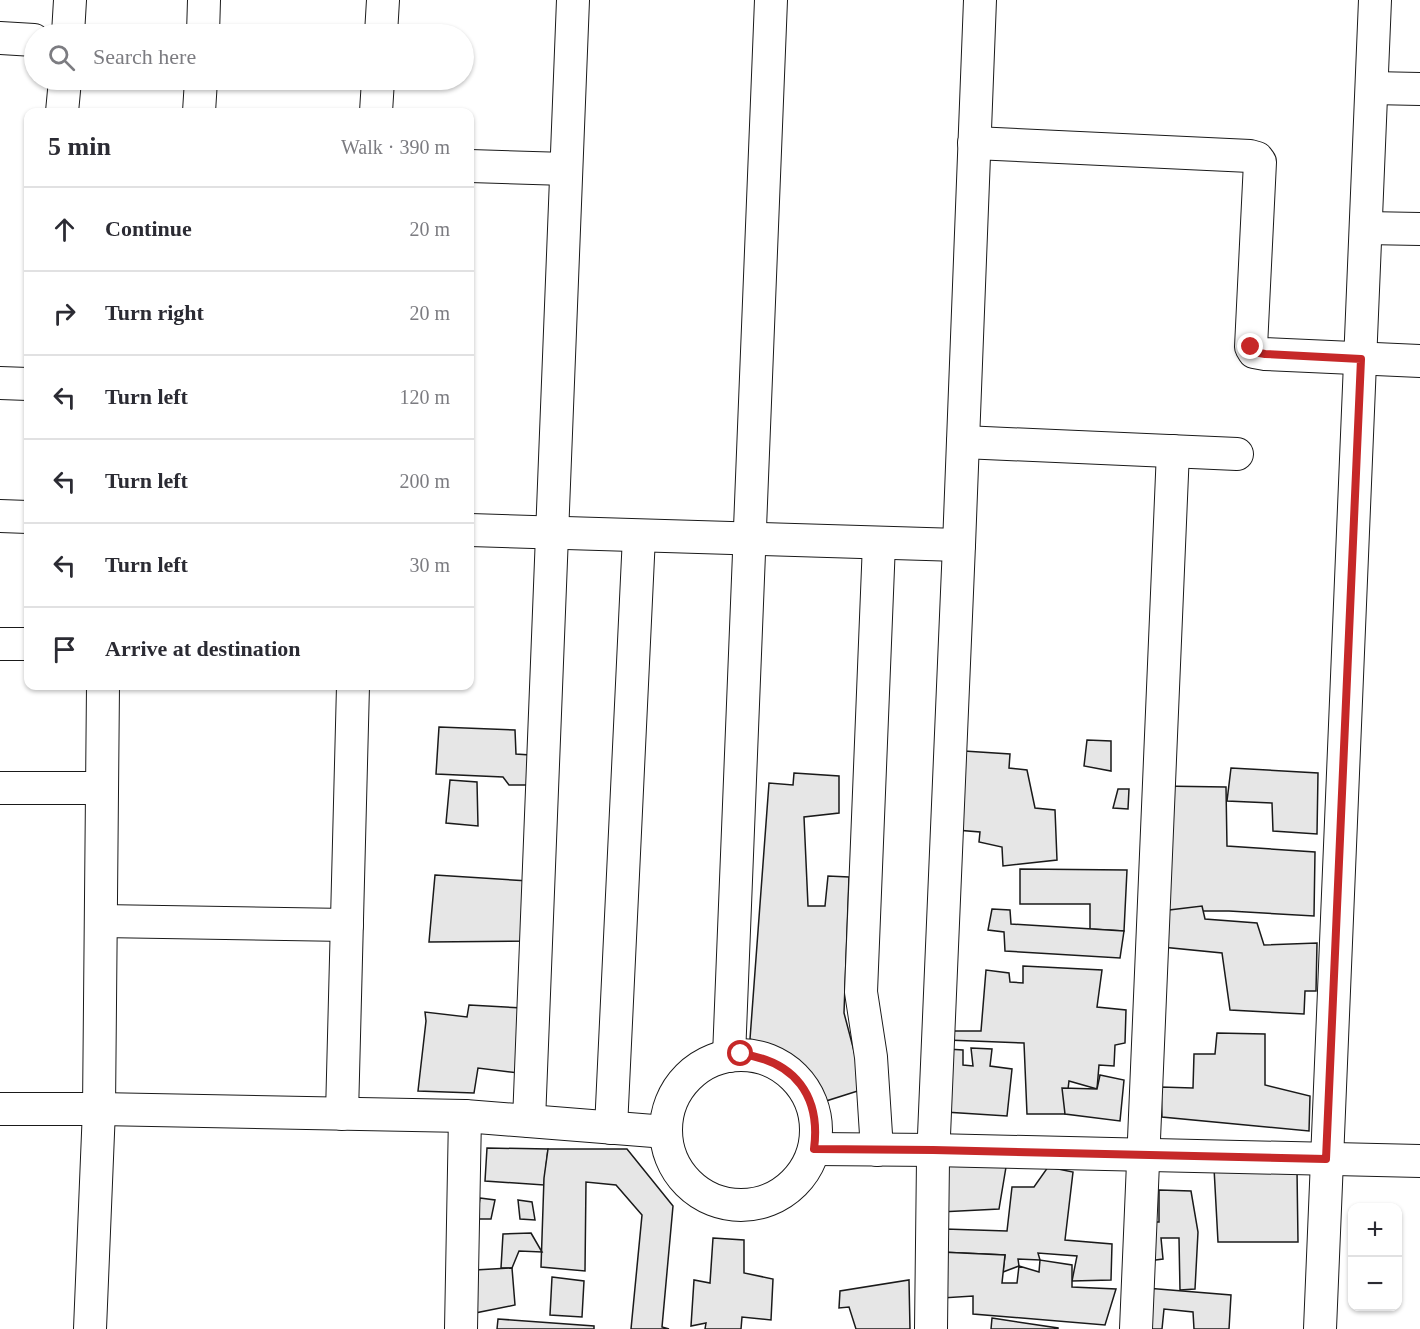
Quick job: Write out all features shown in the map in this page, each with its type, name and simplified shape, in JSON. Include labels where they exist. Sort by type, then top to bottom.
[{"type":"street","points":[[69,24],[70,0]]},
{"type":"street","points":[[203,24],[204,0]]},
{"type":"street","points":[[382,24],[383,0]]},
{"type":"street","points":[[529,1121],[573,0]]},
{"type":"street","points":[[729,1056],[771,0]]},
{"type":"street","points":[[931,1329],[933,1150],[960,546],[980,0]]},
{"type":"street","points":[[1320,1329],[1375,0]]},
{"type":"street","points":[[0,38],[24,39]]},
{"type":"street","points":[[1372,88],[1420,89]]},
{"type":"street","points":[[62,108],[64,90]]},
{"type":"street","points":[[199,108],[200,90]]},
{"type":"street","points":[[376,108],[377,90]]},
{"type":"street","points":[[974,143],[1257,158],[1260,162],[1251,347],[1254,352],[1420,361]]},
{"type":"street","points":[[474,166],[566,169]]},
{"type":"street","points":[[1366,228],[1420,229]]},
{"type":"street","points":[[0,383],[24,384]]},
{"type":"street","points":[[963,442],[1237,454]]},
{"type":"street","points":[[1136,1329],[1173,451]]},
{"type":"street","points":[[0,516],[24,517]]},
{"type":"street","points":[[474,530],[960,546]]},
{"type":"street","points":[[611,1128],[639,536]]},
{"type":"street","points":[[877,1150],[871,1057],[861,992],[879,543]]},
{"type":"street","points":[[0,644],[24,644]]},
{"type":"street","points":[[90,1329],[99,1109],[103,690]]},
{"type":"street","points":[[342,1114],[353,690]]},
{"type":"street","points":[[0,788],[102,788]]},
{"type":"street","points":[[101,921],[347,925]]},
{"type":"street","points":[[741,1054],[758,1056],[782,1067],[802,1084],[812,1104],[817,1130],[814,1149],[804,1173],[785,1192],[756,1205],[730,1205],[705,1197],[685,1181],[671,1158],[666,1132],[670,1106],[682,1083],[692,1073],[715,1059],[741,1054]]},
{"type":"street","points":[[0,1109],[465,1116],[666,1132]]},
{"type":"street","points":[[461,1329],[465,1116]]},
{"type":"street","points":[[814,1149],[1420,1161]]},
{"type":"building","points":[[439,727],[515,730],[516,754],[530,755],[527,785],[509,785],[503,777],[436,774]]},
{"type":"building","points":[[1087,740],[1111,741],[1111,771],[1084,766]]},
{"type":"building","points":[[964,751],[1010,754],[1009,768],[1027,770],[1035,808],[1055,810],[1057,860],[1003,866],[1002,847],[979,842],[980,832],[956,830]]},
{"type":"building","points":[[1231,768],[1318,773],[1317,834],[1273,831],[1272,803],[1227,801]]},
{"type":"building","points":[[794,773],[839,776],[839,813],[804,817],[808,906],[825,906],[828,876],[849,877],[844,1013],[864,1089],[826,1101],[814,1079],[795,1060],[750,1039],[769,783],[793,785]]},
{"type":"building","points":[[450,780],[477,782],[478,826],[446,823]]},
{"type":"building","points":[[1159,786],[1226,787],[1227,846],[1315,852],[1314,916],[1229,911],[1161,911]]},
{"type":"building","points":[[1118,789],[1129,789],[1128,809],[1113,808]]},
{"type":"building","points":[[1020,869],[1127,870],[1124,931],[1090,929],[1090,904],[1020,904]]},
{"type":"building","points":[[435,875],[529,881],[536,941],[429,942]]},
{"type":"building","points":[[1202,906],[1205,919],[1257,923],[1264,945],[1317,943],[1316,991],[1305,991],[1304,1014],[1230,1010],[1222,953],[1152,946],[1161,911]]},
{"type":"building","points":[[992,909],[1010,910],[1011,924],[1124,931],[1120,958],[1005,951],[1004,932],[988,930]]},
{"type":"building","points":[[1023,966],[1102,970],[1097,1007],[1126,1010],[1125,1043],[1115,1045],[1114,1066],[1099,1065],[1097,1089],[1069,1081],[1065,1114],[1027,1114],[1024,1043],[947,1040],[946,1031],[981,1031],[986,970],[1009,973],[1010,982],[1023,983]]},
{"type":"building","points":[[469,1005],[523,1008],[519,1073],[478,1068],[474,1093],[418,1091],[425,1012],[467,1017]]},
{"type":"building","points":[[1217,1033],[1265,1034],[1265,1085],[1310,1096],[1309,1131],[1162,1117],[1161,1087],[1193,1088],[1194,1054],[1215,1054]]},
{"type":"building","points":[[971,1048],[992,1049],[990,1066],[1012,1069],[1007,1116],[945,1112],[947,1049],[963,1050],[963,1065],[973,1066]]},
{"type":"building","points":[[1100,1075],[1124,1080],[1120,1121],[1065,1114],[1062,1088],[1097,1089]]},
{"type":"building","points":[[487,1148],[548,1149],[544,1185],[485,1181]]},
{"type":"building","points":[[548,1149],[627,1149],[673,1206],[662,1327],[669,1329],[631,1329],[642,1215],[616,1185],[586,1182],[585,1271],[541,1267],[544,1178]]},
{"type":"building","points":[[933,1159],[1007,1161],[999,1209],[940,1212]]},
{"type":"building","points":[[1048,1167],[1073,1172],[1065,1240],[1112,1244],[1111,1280],[1072,1281],[1077,1256],[1038,1253],[1040,1260],[1018,1259],[1019,1266],[1003,1272],[1005,1255],[940,1252],[945,1229],[1007,1231],[1012,1187],[1034,1187]]},
{"type":"building","points":[[1214,1168],[1297,1170],[1298,1242],[1218,1242]]},
{"type":"building","points":[[1159,1190],[1191,1191],[1198,1232],[1195,1289],[1180,1290],[1179,1238],[1161,1238],[1163,1259],[1148,1261],[1148,1222],[1159,1222]]},
{"type":"building","points":[[480,1198],[495,1200],[491,1219],[477,1219]]},
{"type":"building","points":[[518,1200],[532,1202],[535,1220],[520,1219]]},
{"type":"building","points":[[531,1233],[542,1252],[519,1251],[512,1268],[501,1268],[503,1234]]},
{"type":"building","points":[[713,1238],[744,1240],[744,1273],[773,1279],[771,1320],[742,1317],[741,1329],[705,1329],[706,1323],[691,1326],[694,1280],[710,1283]]},
{"type":"building","points":[[940,1252],[1005,1255],[1002,1283],[1017,1283],[1019,1266],[1039,1272],[1040,1260],[1072,1265],[1072,1287],[1116,1289],[1105,1325],[973,1314],[973,1296],[942,1298]]},
{"type":"building","points":[[512,1268],[515,1305],[475,1313],[475,1270]]},
{"type":"building","points":[[552,1277],[584,1281],[582,1317],[550,1315]]},
{"type":"building","points":[[909,1280],[910,1329],[856,1329],[849,1307],[839,1308],[840,1291]]},
{"type":"building","points":[[1146,1288],[1231,1295],[1229,1329],[1194,1329],[1193,1312],[1164,1309],[1162,1329],[1146,1329]]},
{"type":"building","points":[[992,1318],[1058,1328],[1058,1329],[991,1329]]},
{"type":"building","points":[[498,1319],[594,1326],[594,1329],[497,1329]]},
{"type":"route","points":[[741,1054],[758,1056],[782,1067],[802,1084],[812,1104],[817,1130],[814,1149],[1326,1159],[1361,359],[1265,354],[1254,352],[1251,347]]}]
